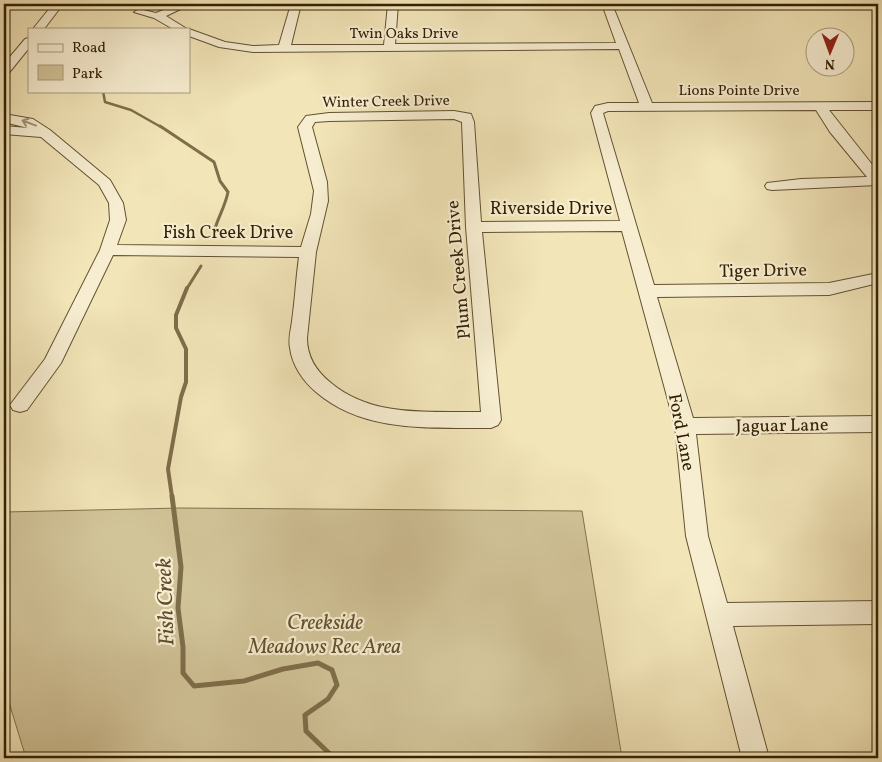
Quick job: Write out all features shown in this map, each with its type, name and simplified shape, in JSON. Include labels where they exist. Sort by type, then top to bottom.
[{"type":"street","points":[[39,28],[58,4]]},
{"type":"street","points":[[157,16],[186,4]]},
{"type":"street","points":[[284,49],[296,4]]},
{"type":"street","points":[[390,49],[393,4]]},
{"type":"street","points":[[607,4],[647,107]]},
{"type":"street","points":[[139,12],[157,16],[180,28]]},
{"type":"street","name":"Twin Oaks Drive","points":[[190,32],[211,42],[231,47],[284,49],[623,46]]},
{"type":"street","points":[[4,71],[28,42]]},
{"type":"street","points":[[820,106],[835,129],[878,181]]},
{"type":"street","name":"Lions Pointe Drive","points":[[599,109],[878,106]]},
{"type":"street","name":"Ford Lane","points":[[599,109],[596,113],[600,129],[685,426],[697,536],[756,758]]},
{"type":"street","name":"Winter Creek Drive","points":[[308,252],[318,219],[321,191],[307,138],[305,126],[307,122],[329,117],[454,115],[466,117]]},
{"type":"street","name":"Plum Creek Drive","points":[[308,252],[297,342],[301,359],[310,374],[326,392],[350,407],[373,414],[391,417],[491,420],[474,227],[468,122],[466,117]]},
{"type":"street","points":[[4,118],[28,122],[46,133],[77,158],[112,192],[118,220],[108,250],[52,363],[20,405]]},
{"type":"street","points":[[4,130],[46,133]]},
{"type":"street","points":[[772,186],[801,183],[878,181]]},
{"type":"street","name":"Riverside Drive","points":[[474,227],[628,226]]},
{"type":"street","name":"Fish Creek Drive","points":[[108,250],[308,252]]},
{"type":"street","name":"Tiger Drive","points":[[647,291],[829,289],[878,278]]},
{"type":"street","name":"Jaguar Lane","points":[[685,426],[878,424]]},
{"type":"street","points":[[718,615],[878,612]]},
{"type":"green space","name":"Creekside Meadows Rec Area","points":[[180,508],[582,511],[622,758],[26,758],[4,686],[4,512]]},
{"type":"waterway","name":"Fish Creek","points":[[103,92],[105,102],[131,110],[161,127]]},
{"type":"waterway","name":"Fish Creek","points":[[160,126],[214,162],[220,181],[228,192],[214,232]]},
{"type":"waterway","name":"Fish Creek","points":[[187,289],[201,266]]},
{"type":"waterway","name":"Fish Creek","points":[[172,497],[168,469],[181,397],[186,382],[186,349],[176,328],[176,315],[187,289]]},
{"type":"waterway","name":"Fish Creek","points":[[172,496],[181,567],[178,608],[183,647],[183,673],[194,686],[244,681],[283,669],[318,663],[332,670],[337,685],[328,699],[305,715],[306,731],[334,758]]}]
